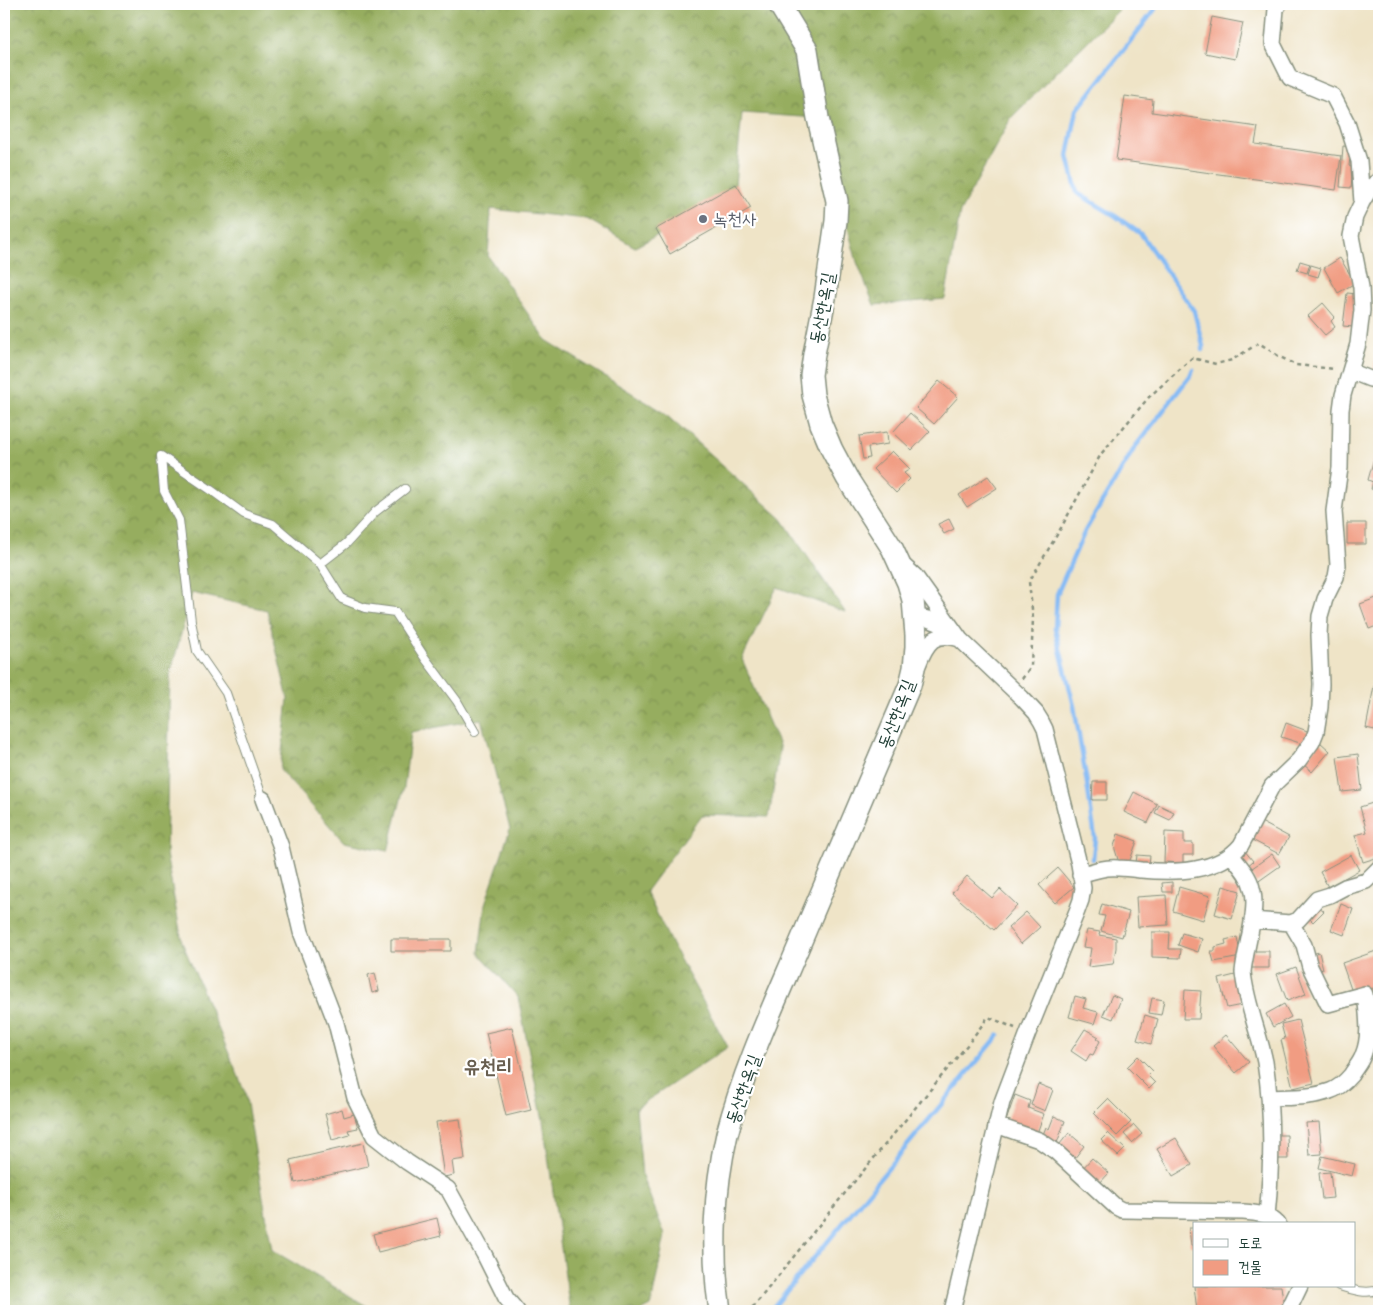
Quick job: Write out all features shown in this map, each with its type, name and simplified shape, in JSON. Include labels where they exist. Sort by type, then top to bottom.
[{"type":"street","name":"동산한옥길","points":[[720,1311],[715,1262],[716,1215],[718,1181],[727,1134],[746,1074],[766,1024],[910,685],[916,648],[915,616],[908,582],[898,559],[847,478],[832,450],[821,424],[813,395],[811,376],[825,298],[836,222],[837,201],[818,118],[807,50],[778,4]]},
{"type":"street","points":[[1279,4],[1276,9],[1274,44],[1290,78],[1333,96],[1347,123],[1358,161],[1362,202]]},
{"type":"street","points":[[1080,874],[1118,868],[1164,871],[1186,870],[1214,864],[1232,855],[1241,845],[1272,786],[1303,756],[1312,742],[1316,732],[1320,700],[1319,624],[1322,606],[1338,572],[1334,511],[1340,468],[1340,425],[1343,395],[1358,344],[1362,310],[1361,287],[1351,236],[1355,217],[1362,202],[1379,180]]},
{"type":"street","points":[[1350,371],[1370,379],[1379,380]]},
{"type":"street","points":[[898,559],[915,576],[960,639]]},
{"type":"street","points":[[915,616],[946,626],[1036,713],[1045,729],[1083,888],[1081,900],[1005,1093],[952,1311]]},
{"type":"street","points":[[910,685],[924,650],[932,642],[942,636],[952,636],[960,639]]},
{"type":"street","points":[[263,799],[281,847],[301,932],[336,1023],[356,1098],[374,1136],[407,1162],[448,1189],[506,1298],[517,1311]]},
{"type":"street","points":[[996,1124],[1040,1140],[1055,1151],[1116,1207],[1122,1210],[1243,1212],[1258,1213],[1273,1220],[1270,1185],[1269,1098],[1261,1043],[1244,982],[1244,964],[1255,902],[1252,888],[1242,868],[1232,855]]},
{"type":"street","points":[[1252,920],[1291,923],[1298,920],[1318,898],[1366,881],[1379,868]]},
{"type":"street","points":[[1269,1098],[1319,1094],[1339,1087],[1347,1080],[1361,1061],[1367,1044],[1368,1028],[1365,994],[1328,1004],[1310,967],[1304,945],[1291,923]]},
{"type":"street","points":[[1288,1311],[1299,1288]]},
{"type":"lane","points":[[263,799],[226,693],[197,651],[191,621],[179,520],[164,491],[160,456],[244,514],[273,524],[320,564],[342,598],[364,608],[395,612],[424,658],[457,701],[475,732]]},
{"type":"lane","points":[[320,564],[347,543],[375,512],[405,489]]},
{"type":"lane","points":[[1347,1288],[1363,1293],[1379,1290]]},
{"type":"path","points":[[1014,691],[1031,666],[1033,618],[1029,582],[1101,454],[1150,397],[1192,358],[1216,364],[1232,360],[1259,343],[1296,365],[1350,371]]},
{"type":"path","points":[[745,1311],[754,1306],[988,1018],[1028,1034]]},
{"type":"green space","points":[[4,4],[1125,4],[1011,118],[960,212],[945,299],[874,305],[857,262],[818,118],[742,113],[734,195],[635,247],[587,219],[491,209],[488,256],[546,340],[664,413],[782,519],[845,612],[777,587],[742,659],[780,748],[769,817],[702,815],[646,891],[672,945],[728,1047],[636,1108],[642,1176],[665,1235],[651,1306],[641,1311],[570,1311],[543,1121],[518,997],[479,953],[485,904],[510,829],[481,719],[411,732],[404,787],[388,851],[344,842],[280,770],[288,699],[267,610],[192,593],[170,675],[166,854],[182,942],[245,1092],[272,1250],[373,1311],[4,1311]]},
{"type":"building","points":[[1212,17],[1243,23],[1235,59],[1205,53]]},
{"type":"building","points":[[1125,96],[1153,100],[1152,112],[1258,127],[1255,144],[1341,156],[1336,190],[1116,160]]},
{"type":"building","points":[[1343,146],[1351,147],[1349,166],[1353,168],[1351,188],[1340,187]]},
{"type":"building","name":"녹천사","points":[[736,184],[751,208],[670,254],[656,229]]},
{"type":"building","points":[[1340,258],[1355,283],[1338,293],[1324,268]]},
{"type":"building","points":[[1300,261],[1310,264],[1307,273],[1297,270]]},
{"type":"building","points":[[1311,265],[1321,268],[1318,277],[1308,274]]},
{"type":"building","points":[[1347,293],[1357,294],[1353,327],[1343,326]]},
{"type":"building","points":[[1323,303],[1335,317],[1331,321],[1335,327],[1325,335],[1308,316]]},
{"type":"building","points":[[1376,342],[1379,342],[1379,376],[1374,376]]},
{"type":"building","points":[[939,381],[958,397],[934,424],[916,408]]},
{"type":"building","points":[[910,413],[930,431],[912,450],[893,432]]},
{"type":"building","points":[[887,432],[888,444],[868,447],[870,458],[863,459],[859,436]]},
{"type":"building","points":[[892,451],[910,469],[904,473],[910,479],[896,493],[873,469]]},
{"type":"building","points":[[1376,451],[1379,452],[1379,491],[1371,489],[1373,482],[1368,480]]},
{"type":"building","points":[[988,476],[997,488],[967,507],[959,495]]},
{"type":"building","points":[[949,519],[954,529],[944,534],[938,524]]},
{"type":"building","points":[[1347,523],[1366,523],[1366,544],[1347,544]]},
{"type":"building","points":[[1379,597],[1379,625],[1369,629],[1360,604]]},
{"type":"building","points":[[1374,686],[1379,687],[1379,731],[1366,728]]},
{"type":"building","points":[[1286,723],[1310,732],[1306,745],[1281,737]]},
{"type":"building","points":[[1320,742],[1330,751],[1312,772],[1302,763]]},
{"type":"building","points":[[1358,754],[1362,790],[1342,792],[1337,757]]},
{"type":"building","points":[[1093,782],[1107,782],[1107,800],[1092,800]]},
{"type":"building","points":[[1134,792],[1157,804],[1148,823],[1124,812]]},
{"type":"building","points":[[1379,801],[1379,857],[1363,862],[1355,835],[1367,832],[1360,807]]},
{"type":"building","points":[[1159,805],[1174,812],[1170,820],[1155,813]]},
{"type":"building","points":[[1261,822],[1289,837],[1279,854],[1252,840]]},
{"type":"building","points":[[1165,832],[1184,833],[1184,843],[1193,843],[1193,855],[1183,855],[1183,863],[1164,862]]},
{"type":"building","points":[[1118,834],[1137,841],[1129,863],[1119,863],[1114,846]]},
{"type":"building","points":[[1244,850],[1253,861],[1245,868],[1236,856]]},
{"type":"building","points":[[1272,854],[1280,866],[1256,883],[1248,871]]},
{"type":"building","points":[[1137,855],[1150,856],[1149,864],[1136,863]]},
{"type":"building","points":[[1351,855],[1359,870],[1328,887],[1320,872]]},
{"type":"building","points":[[1058,868],[1074,887],[1055,903],[1039,885]]},
{"type":"building","points":[[967,876],[992,898],[1000,889],[1017,905],[994,930],[952,893]]},
{"type":"building","points":[[1172,882],[1172,892],[1163,892],[1162,883]]},
{"type":"building","points":[[1223,886],[1240,891],[1232,919],[1215,914]]},
{"type":"building","points":[[1179,887],[1210,896],[1203,920],[1173,911]]},
{"type":"building","points":[[1166,895],[1168,925],[1138,927],[1136,897]]},
{"type":"building","points":[[1102,904],[1129,912],[1122,937],[1101,931],[1105,916],[1099,915]]},
{"type":"building","points":[[1341,904],[1353,909],[1344,935],[1331,930]]},
{"type":"building","points":[[1317,905],[1324,911],[1313,922],[1307,916]]},
{"type":"building","points":[[1026,912],[1040,927],[1021,944],[1008,928]]},
{"type":"building","points":[[1087,930],[1100,932],[1099,935],[1116,938],[1113,964],[1088,967],[1091,948],[1083,947]]},
{"type":"building","points":[[1152,932],[1170,932],[1169,949],[1181,949],[1180,958],[1152,957]]},
{"type":"building","points":[[1182,933],[1202,939],[1198,952],[1178,945]]},
{"type":"building","points":[[1237,937],[1241,957],[1214,962],[1211,951],[1215,951],[1215,947],[1226,944],[1225,940]]},
{"type":"building","points":[[391,939],[451,939],[451,951],[391,951]]},
{"type":"building","points":[[1379,950],[1379,986],[1353,995],[1342,963]]},
{"type":"building","points":[[1250,951],[1269,951],[1269,968],[1250,968]]},
{"type":"building","points":[[1319,952],[1323,969],[1317,971],[1312,954]]},
{"type":"building","points":[[1296,967],[1306,994],[1287,1001],[1277,974]]},
{"type":"building","points":[[375,973],[379,991],[372,993],[368,975]]},
{"type":"building","points":[[1235,975],[1242,1005],[1227,1008],[1219,979]]},
{"type":"building","points":[[1185,990],[1201,991],[1199,1019],[1183,1019]]},
{"type":"building","points":[[1112,995],[1121,999],[1113,1019],[1103,1015]]},
{"type":"building","points":[[1075,996],[1086,999],[1083,1008],[1098,1012],[1094,1024],[1069,1017]]},
{"type":"building","points":[[1152,998],[1164,1000],[1161,1015],[1149,1013]]},
{"type":"building","points":[[1284,1004],[1291,1017],[1273,1027],[1266,1014]]},
{"type":"building","points":[[1145,1015],[1158,1019],[1151,1044],[1137,1040]]},
{"type":"building","points":[[1298,1020],[1314,1083],[1293,1088],[1281,1040],[1285,1039],[1281,1024]]},
{"type":"building","points":[[512,1027],[531,1110],[506,1116],[486,1033]]},
{"type":"building","points":[[1085,1029],[1099,1037],[1097,1039],[1100,1041],[1093,1055],[1090,1054],[1086,1061],[1071,1051]]},
{"type":"building","points":[[1226,1035],[1249,1062],[1236,1073],[1213,1046]]},
{"type":"building","points":[[1138,1056],[1153,1071],[1148,1076],[1155,1083],[1149,1089],[1127,1067]]},
{"type":"building","points":[[1038,1084],[1053,1090],[1045,1111],[1031,1105]]},
{"type":"building","points":[[1015,1095],[1030,1101],[1028,1108],[1044,1114],[1037,1133],[1006,1121]]},
{"type":"building","points":[[1108,1099],[1131,1122],[1117,1136],[1094,1113]]},
{"type":"building","points":[[342,1109],[344,1117],[354,1114],[358,1128],[348,1130],[350,1135],[332,1140],[325,1114]]},
{"type":"building","points":[[1054,1116],[1065,1121],[1057,1143],[1042,1137],[1046,1127],[1049,1129]]},
{"type":"building","points":[[460,1119],[465,1159],[452,1161],[454,1175],[444,1177],[436,1122]]},
{"type":"building","points":[[1319,1122],[1322,1154],[1309,1155],[1306,1123]]},
{"type":"building","points":[[1134,1125],[1142,1134],[1132,1143],[1124,1134]]},
{"type":"building","points":[[1069,1133],[1084,1146],[1074,1159],[1059,1145]]},
{"type":"building","points":[[1108,1133],[1125,1149],[1118,1156],[1101,1140]]},
{"type":"building","points":[[1278,1135],[1287,1135],[1288,1159],[1278,1159]]},
{"type":"building","points":[[1176,1138],[1192,1165],[1173,1176],[1157,1149]]},
{"type":"building","points":[[363,1143],[368,1166],[295,1183],[290,1160]]},
{"type":"building","points":[[1322,1156],[1355,1164],[1352,1176],[1319,1168]]},
{"type":"building","points":[[1092,1158],[1109,1173],[1098,1185],[1081,1170]]},
{"type":"building","points":[[1330,1172],[1333,1198],[1322,1199],[1319,1173]]},
{"type":"building","points":[[437,1218],[441,1236],[378,1252],[373,1234]]},
{"type":"building","points":[[1189,1228],[1193,1228],[1193,1246],[1191,1246]]},
{"type":"building","points":[[1194,1288],[1281,1288],[1284,1308],[1261,1311],[1197,1311]]},
{"type":"waterway","points":[[1159,4],[1077,110],[1068,156],[1077,193],[1141,234],[1194,311],[1203,346],[1202,350]]},
{"type":"waterway","points":[[1093,859],[1095,838],[1086,777],[1074,706],[1055,629],[1057,594],[1085,531],[1135,447],[1190,376],[1193,369]]},
{"type":"waterway","points":[[770,1311],[999,1035]]},
{"type":"place","name":"녹천사","points":[[703,219]]},
{"type":"district","name":"유천리","points":[[488,1066]]}]
